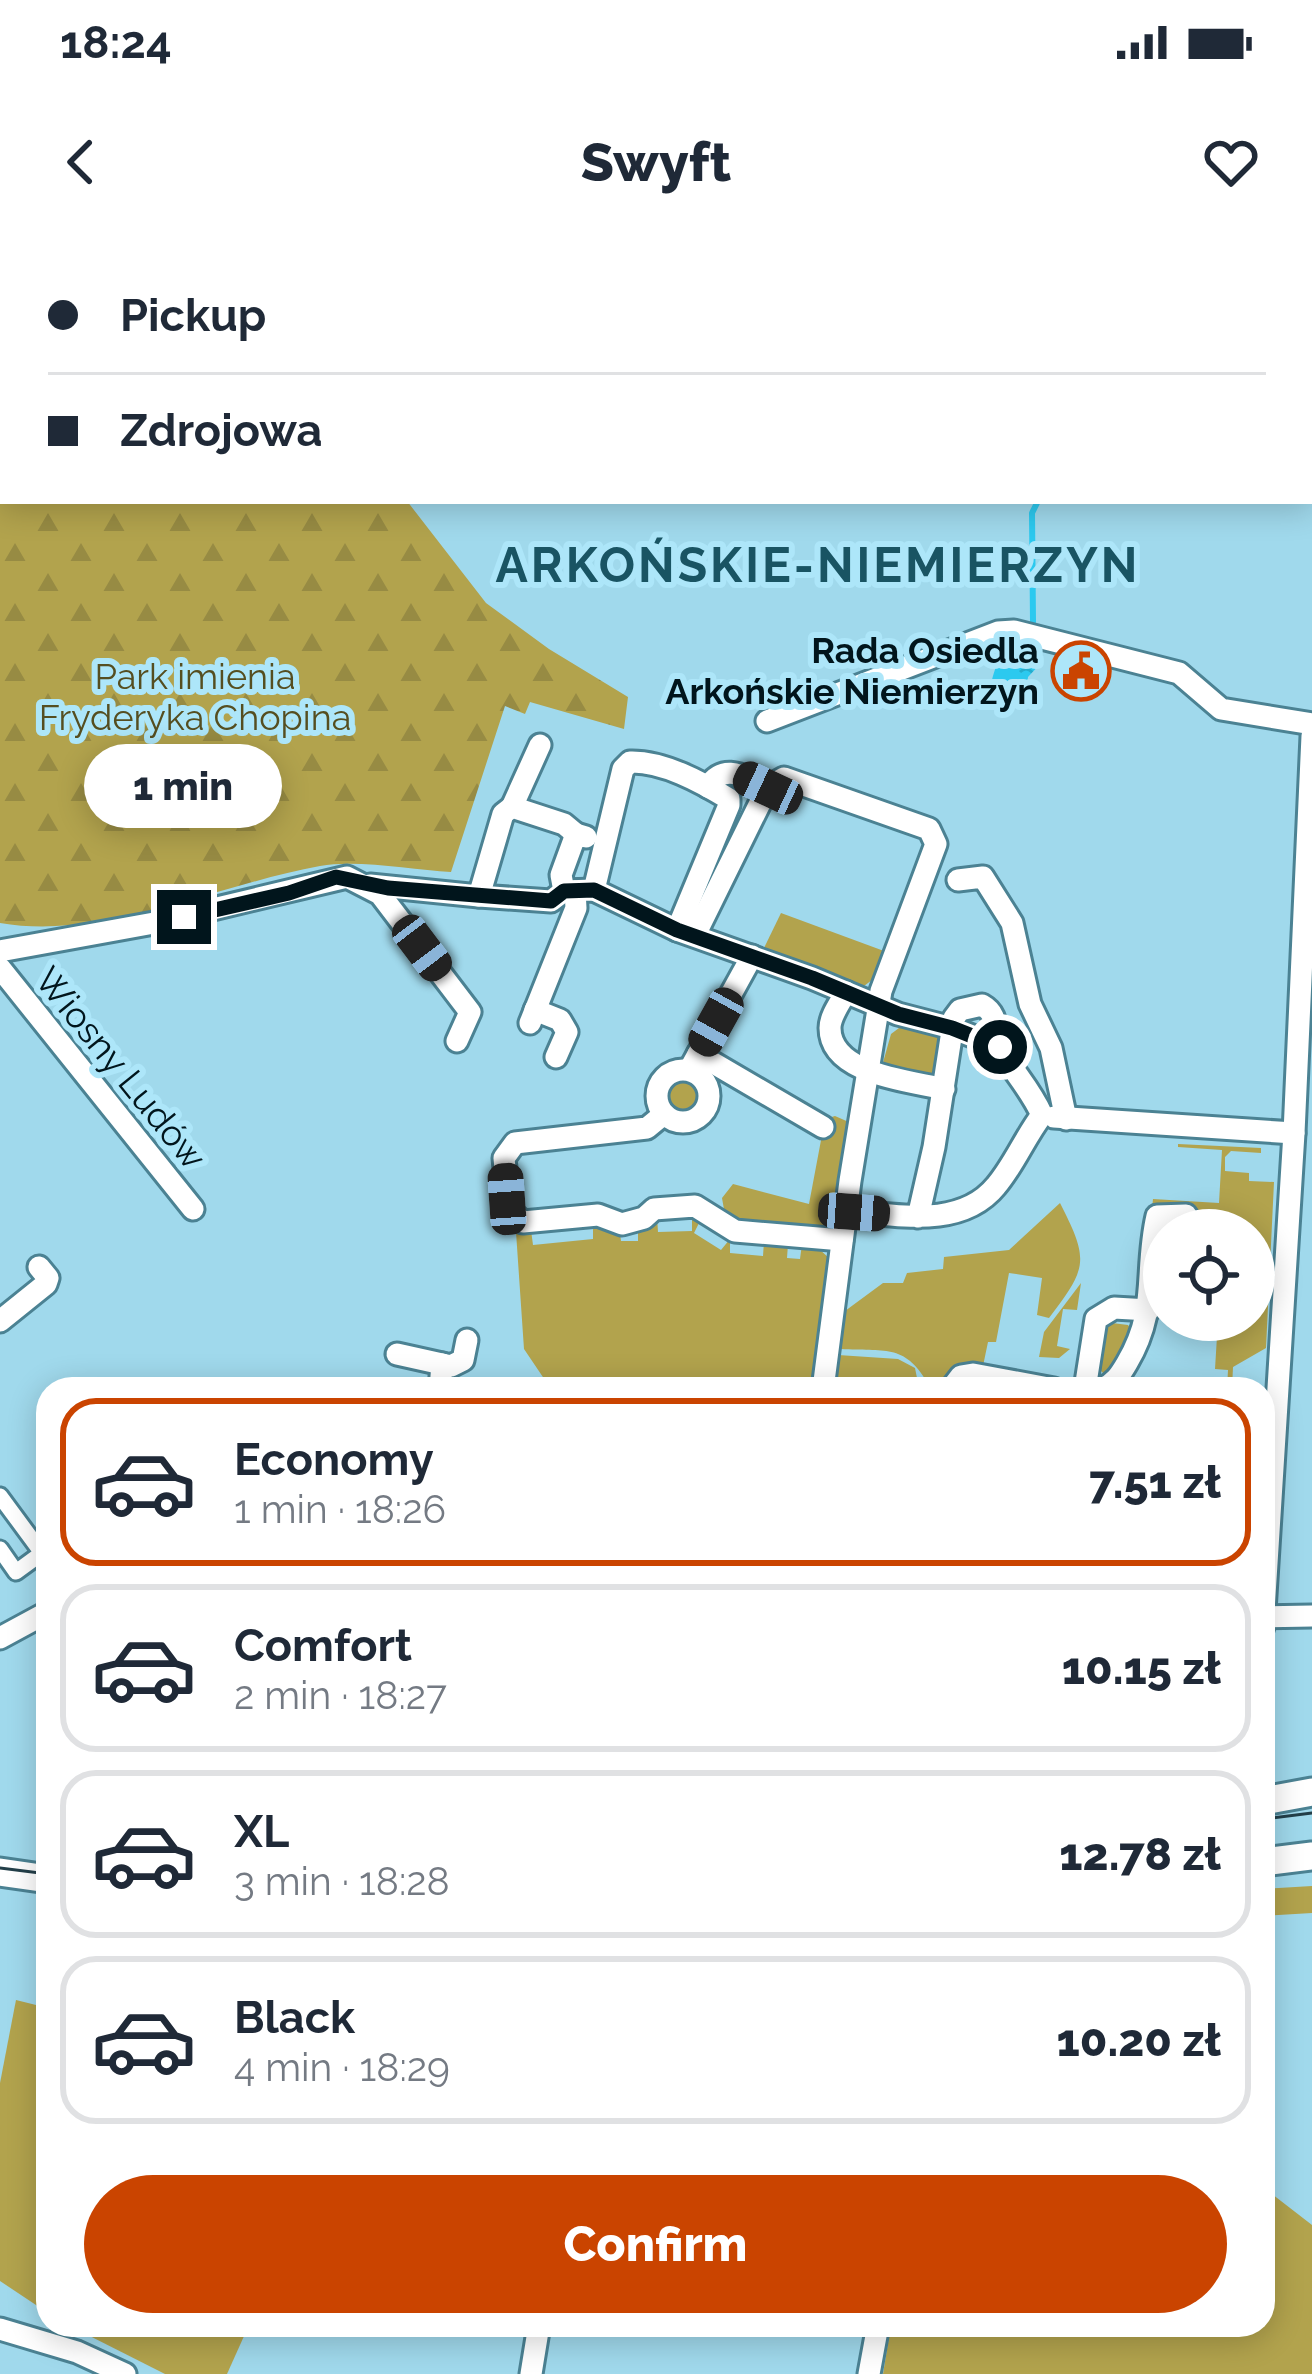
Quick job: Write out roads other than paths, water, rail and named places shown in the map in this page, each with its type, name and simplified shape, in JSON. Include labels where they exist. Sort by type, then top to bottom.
[{"type":"street","points":[[767,721],[998,632],[1030,635],[1179,673],[1221,709],[1312,724]]},
{"type":"street","points":[[1275,1430],[1312,736]]},
{"type":"street","points":[[479,896],[503,814],[512,807],[540,745]]},
{"type":"street","points":[[589,1041],[567,1032],[560,1020],[532,1016],[576,908],[578,891],[604,843],[623,769],[630,762],[656,765],[729,799],[686,933]]},
{"type":"street","points":[[708,787],[715,776],[734,772],[768,788]]},
{"type":"street","points":[[686,933],[768,788],[784,778],[929,829],[934,837],[936,844],[916,902],[890,961],[880,1007],[846,1211],[825,1377]]},
{"type":"street","points":[[512,807],[604,843]]},
{"type":"street","points":[[576,834],[561,875],[578,891],[880,1007],[1000,1047]]},
{"type":"street","points":[[0,951],[194,915],[336,877],[370,885],[551,901],[578,891]]},
{"type":"street","points":[[958,880],[983,878],[1012,923],[1030,1004],[1051,1048],[1066,1119]]},
{"type":"street","points":[[370,885],[470,1012],[457,1041]]},
{"type":"street","points":[[693,1063],[706,1083],[706,1107],[688,1122],[664,1114],[657,1100],[661,1084],[693,1063],[752,956]]},
{"type":"street","name":"Wiosny Ludów","points":[[0,968],[193,1209]]},
{"type":"street","points":[[846,992],[830,1022],[837,1047],[868,1071],[944,1089]]},
{"type":"street","points":[[918,1217],[952,1028],[960,1010],[989,1008],[1000,1047],[1042,1115]]},
{"type":"street","points":[[556,1057],[567,1032]]},
{"type":"street","points":[[693,1063],[823,1127]]},
{"type":"street","points":[[664,1114],[647,1128],[518,1141],[504,1158],[509,1210],[523,1222],[598,1215],[622,1224],[654,1210],[694,1206],[735,1231],[842,1240]]},
{"type":"street","points":[[1042,1115],[1294,1133]]},
{"type":"street","points":[[846,1211],[918,1217],[952,1213],[983,1198],[999,1183],[1042,1115]]},
{"type":"street","points":[[0,1321],[46,1284],[48,1278],[39,1267]]},
{"type":"street","points":[[1087,1377],[1096,1319],[1114,1308],[1143,1310]]},
{"type":"street","points":[[1118,1377],[1143,1336]]},
{"type":"street","points":[[397,1354],[452,1366],[463,1360],[467,1340]]},
{"type":"street","points":[[441,1377],[442,1364]]},
{"type":"street","points":[[0,1496],[36,1545]]},
{"type":"street","points":[[0,1549],[16,1572],[36,1557]]},
{"type":"street","points":[[1275,1617],[1312,1616]]},
{"type":"street","points":[[0,1637],[36,1618]]},
{"type":"street","points":[[1275,1799],[1312,1792]]},
{"type":"street","points":[[1275,1861],[1312,1856]]},
{"type":"street","points":[[0,1872],[36,1877]]},
{"type":"street","points":[[0,2330],[77,2352],[124,2374]]},
{"type":"street","points":[[531,2374],[537,2337]]},
{"type":"street","points":[[869,2374],[876,2337]]},
{"type":"water","points":[[1018,641],[1033,643],[1042,662],[1028,677],[1024,709],[1004,706],[1002,701],[999,706],[987,705],[999,660]]},
{"type":"waterway","points":[[1033,622],[1032,513],[1036,504]]},
{"type":"tram line","points":[[1275,1818],[1312,1813]]},
{"type":"tram line","points":[[0,1868],[36,1872]]},
{"type":"place","name":"Rada Osiedla Arkońskie Niemierzyn","points":[[1081,671]]},
{"type":"district","name":"ARKOŃSKIE-NIEMIERZYN","points":[[818,565]]},
{"type":"park label","name":"Park imienia Fryderyka Chopina","points":[[195,696]]}]
